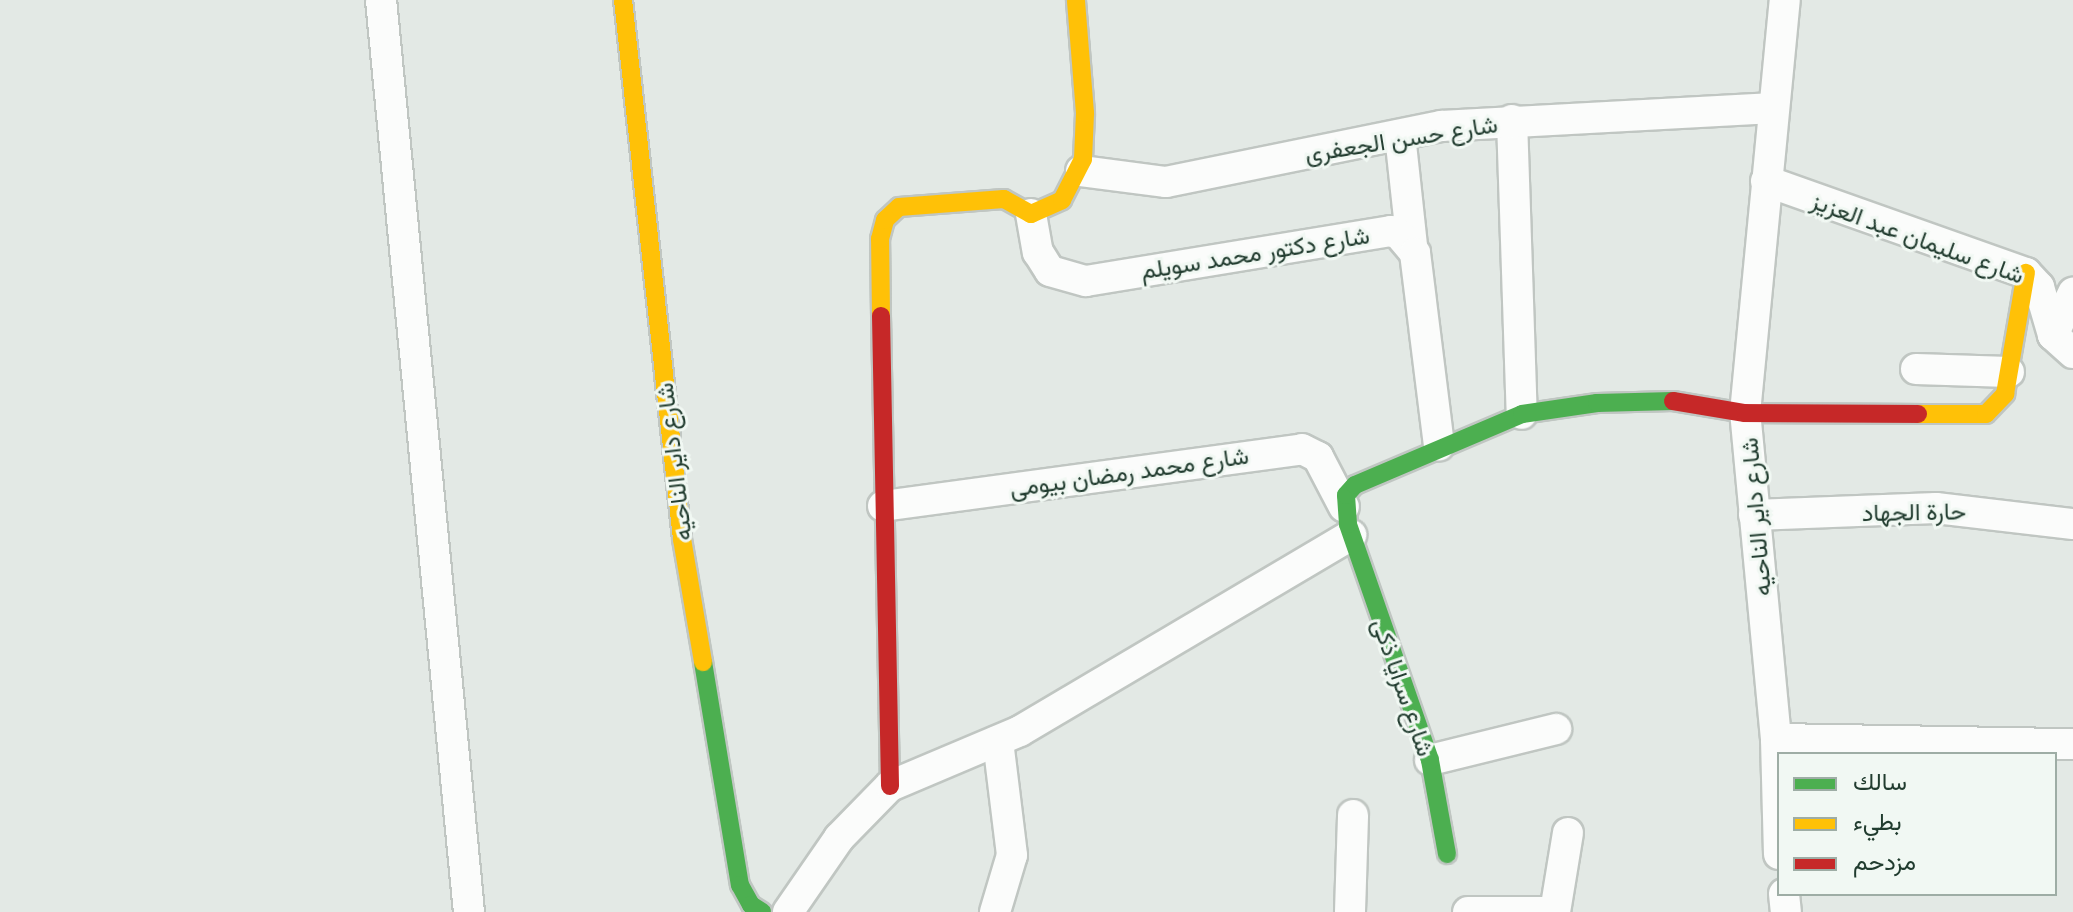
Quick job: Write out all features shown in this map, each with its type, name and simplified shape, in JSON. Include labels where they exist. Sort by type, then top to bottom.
[{"type":"street","points":[[381,0],[469,912]]},
{"type":"street","name":"شارع داير الناحيه","points":[[623,0],[682,539],[733,853],[740,885],[751,910]]},
{"type":"street","points":[[890,786],[878,304],[880,239],[885,220],[899,207],[1004,199],[1021,204],[1031,214],[1062,200],[1081,171],[1085,113],[1076,0]]},
{"type":"street","name":"شارع داير الناحيه","points":[[1777,777],[1745,413],[1785,0]]},
{"type":"street","name":"شارع حسن الجعفرى","points":[[1081,171],[1166,182],[1400,135],[1512,120],[1773,108]]},
{"type":"street","points":[[1512,120],[1522,414]]},
{"type":"street","points":[[1400,135],[1439,446]]},
{"type":"street","name":"شارع سليمان عبد العزيز","points":[[1766,181],[2026,273],[2039,287],[2063,344]]},
{"type":"street","name":"شارع دكتور محمد سويلم","points":[[1031,214],[1038,252],[1050,271],[1086,281],[1391,231],[1412,245]]},
{"type":"street","points":[[788,912],[839,838],[890,786],[998,741],[1347,522],[1355,485],[1439,446],[1522,414],[1653,400],[1745,413],[1986,414],[2001,401],[2026,273]]},
{"type":"street","points":[[2063,344],[2073,293]]},
{"type":"street","points":[[1916,369],[2009,372]]},
{"type":"street","name":"شارع محمد رمضان بيومى","points":[[883,506],[1302,449],[1318,457],[1347,522]]},
{"type":"street","name":"حارة الجهاد","points":[[1754,515],[1936,508],[2073,524]]},
{"type":"street","name":"شارع سرايا ذكى","points":[[1347,522],[1430,760],[1447,854]]},
{"type":"street","points":[[1430,760],[1556,729]]},
{"type":"street","points":[[1776,739],[2073,744]]},
{"type":"street","points":[[995,912],[1012,855],[998,741]]},
{"type":"street","points":[[1350,912],[1353,815]]},
{"type":"street","points":[[1468,912],[1555,912],[1568,833]]},
{"type":"traffic: fast","points":[[1447,854],[1430,760],[1348,524],[1346,495],[1355,485],[1522,414],[1597,403],[1673,401]]},
{"type":"traffic: fast","points":[[703,662],[740,885],[751,905],[762,912]]},
{"type":"traffic: slow","points":[[623,0],[682,539],[703,662]]},
{"type":"traffic: slow","points":[[881,316],[880,239],[885,220],[899,207],[1004,199],[1031,214],[1062,200],[1083,159],[1085,113],[1076,0]]},
{"type":"traffic: slow","points":[[1918,414],[1986,414],[2005,394],[2026,273]]},
{"type":"traffic: jam","points":[[881,316],[890,786]]},
{"type":"traffic: jam","points":[[1673,401],[1745,413],[1918,414]]}]
